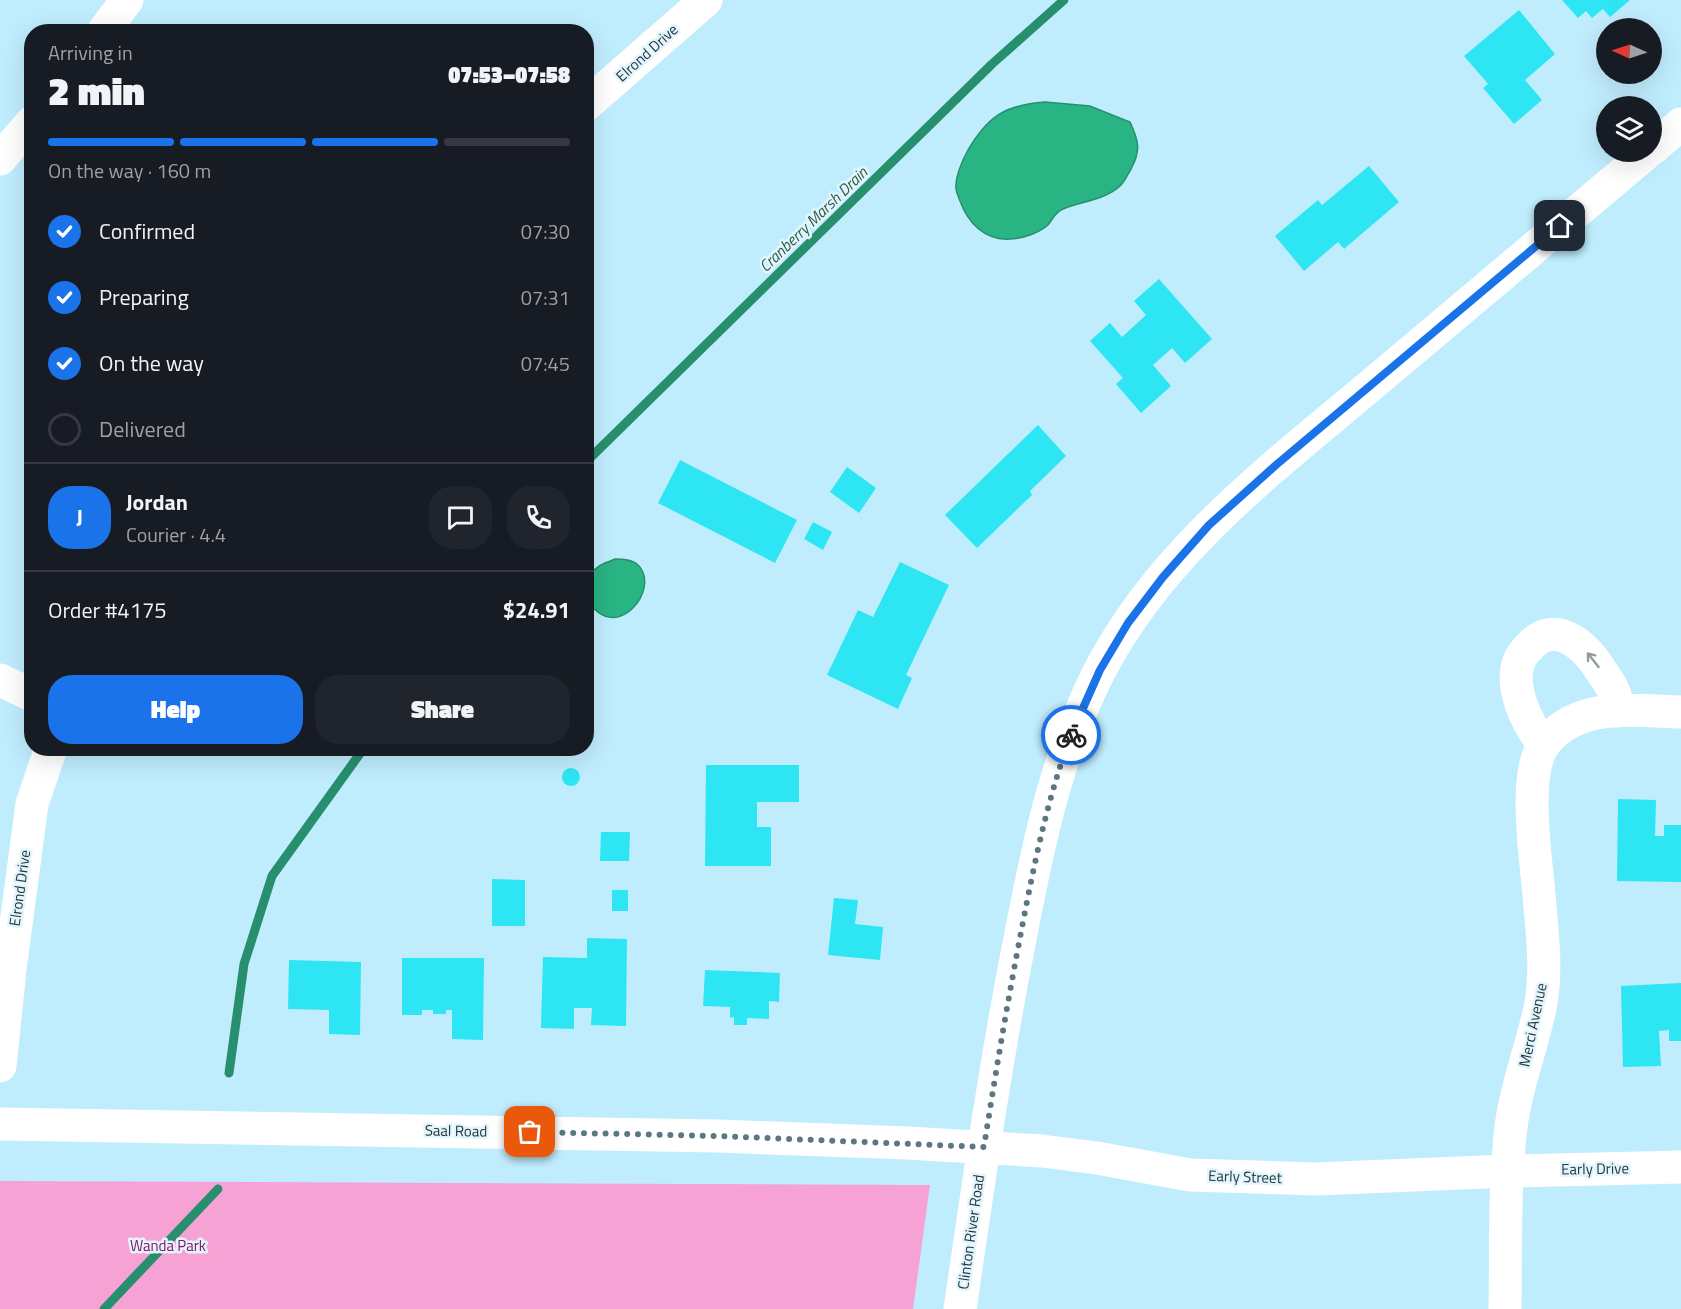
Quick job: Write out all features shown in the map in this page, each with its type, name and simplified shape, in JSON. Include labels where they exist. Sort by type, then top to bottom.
[{"type":"street","points":[[109,24],[128,0]]},
{"type":"street","name":"Elrond Drive","points":[[594,98],[706,0]]},
{"type":"street","name":"Clinton River Road","points":[[1662,140],[1681,124]]},
{"type":"street","points":[[0,159],[24,131]]},
{"type":"street","name":"Clinton River Road","points":[[960,1309],[1004,1016],[1038,844],[1059,768],[1100,670],[1128,623],[1163,577],[1209,525],[1276,465],[1636,162]]},
{"type":"street","points":[[1544,744],[1527,721],[1518,691],[1517,674],[1520,659],[1537,639],[1552,634],[1566,635],[1579,644],[1594,660],[1617,695],[1618,711],[1681,711]]},
{"type":"street","points":[[0,680],[24,691]]},
{"type":"street","name":"Merci Avenue","points":[[1505,1309],[1511,1127],[1541,1002],[1545,963],[1534,834],[1535,765],[1544,744],[1572,720],[1588,713],[1618,711]]},
{"type":"street","name":"Elrond Drive","points":[[0,1066],[9,969],[32,804],[48,756]]},
{"type":"street","name":"Saal Road","points":[[0,1124],[706,1135],[984,1147]]},
{"type":"street","name":"Early Street","points":[[984,1147],[1096,1158],[1191,1175],[1316,1179],[1508,1171]]},
{"type":"street","name":"Early Drive","points":[[1508,1171],[1681,1167]]},
{"type":"green space","name":"Wanda Park","points":[[0,1181],[930,1185],[913,1309],[0,1309]]},
{"type":"shaded area","points":[[1045,102],[1090,106],[1130,122],[1138,146],[1134,163],[1124,182],[1115,190],[1060,211],[1040,231],[1015,239],[1001,239],[985,234],[963,209],[956,191],[962,163],[975,138],[999,114],[1019,106]]},
{"type":"shaded area","points":[[615,559],[629,560],[637,564],[643,573],[645,583],[637,603],[620,616],[610,617],[594,609],[594,571],[602,564]]},
{"type":"building","points":[[1562,0],[1630,0],[1610,17],[1603,9],[1592,18],[1586,11],[1578,18]]},
{"type":"building","points":[[1519,10],[1555,54],[1525,80],[1542,100],[1514,124],[1483,88],[1488,84],[1464,56]]},
{"type":"building","points":[[1369,166],[1399,202],[1344,249],[1338,242],[1304,271],[1275,236],[1318,200],[1322,205]]},
{"type":"building","points":[[1159,279],[1212,339],[1185,363],[1172,348],[1153,365],[1171,386],[1141,413],[1116,384],[1123,378],[1090,341],[1110,323],[1122,337],[1146,315],[1134,301]]},
{"type":"building","points":[[1038,425],[1066,456],[1030,491],[1032,495],[977,548],[945,515]]},
{"type":"building","points":[[680,460],[797,520],[775,563],[658,503]]},
{"type":"building","points":[[847,467],[876,488],[859,513],[830,492]]},
{"type":"building","points":[[813,522],[832,532],[823,550],[804,539]]},
{"type":"building","points":[[900,562],[949,585],[906,675],[912,678],[898,709],[827,675],[858,610],[873,617]]},
{"type":"building","points":[[706,765],[799,765],[799,802],[757,802],[757,827],[771,827],[771,866],[705,866]]},
{"type":"building","points":[[567,768],[575,768],[580,773],[578,784],[567,786],[562,781],[562,773]]},
{"type":"building","points":[[1618,799],[1656,800],[1655,836],[1664,836],[1664,825],[1681,825],[1681,882],[1617,881]]},
{"type":"building","points":[[601,832],[630,832],[629,861],[600,861]]},
{"type":"building","points":[[492,879],[525,880],[525,926],[492,926]]},
{"type":"building","points":[[612,890],[628,890],[628,911],[612,911]]},
{"type":"building","points":[[834,898],[858,900],[855,924],[883,927],[880,960],[828,955]]},
{"type":"building","points":[[587,938],[627,939],[626,1026],[591,1025],[592,1008],[574,1008],[574,1029],[541,1028],[543,957],[587,958]]},
{"type":"building","points":[[402,958],[484,958],[483,1040],[452,1039],[452,1010],[446,1010],[446,1014],[433,1014],[433,1010],[422,1010],[422,1015],[402,1015]]},
{"type":"building","points":[[289,960],[361,962],[360,1035],[329,1034],[329,1010],[288,1009]]},
{"type":"building","points":[[705,970],[780,973],[779,1002],[769,1001],[769,1019],[747,1018],[747,1025],[734,1025],[734,1017],[730,1018],[730,1007],[703,1006]]},
{"type":"building","points":[[1681,983],[1681,1041],[1669,1041],[1669,1030],[1659,1031],[1661,1066],[1623,1067],[1621,986]]},
{"type":"waterway","name":"Cranberry Marsh Drain","points":[[594,454],[992,64],[1064,0]]},
{"type":"waterway","name":"Cranberry Marsh Drain","points":[[229,1073],[244,964],[272,876],[358,756]]},
{"type":"waterway","name":"Cranberry Marsh Drain","points":[[104,1309],[218,1189]]},
{"type":"way so far","points":[[530,1132],[718,1136],[984,1147],[1004,1016],[1038,844],[1059,768],[1071,735]]},
{"type":"route","points":[[1071,735],[1100,670],[1128,623],[1163,577],[1209,525],[1276,465],[1560,226]]}]
